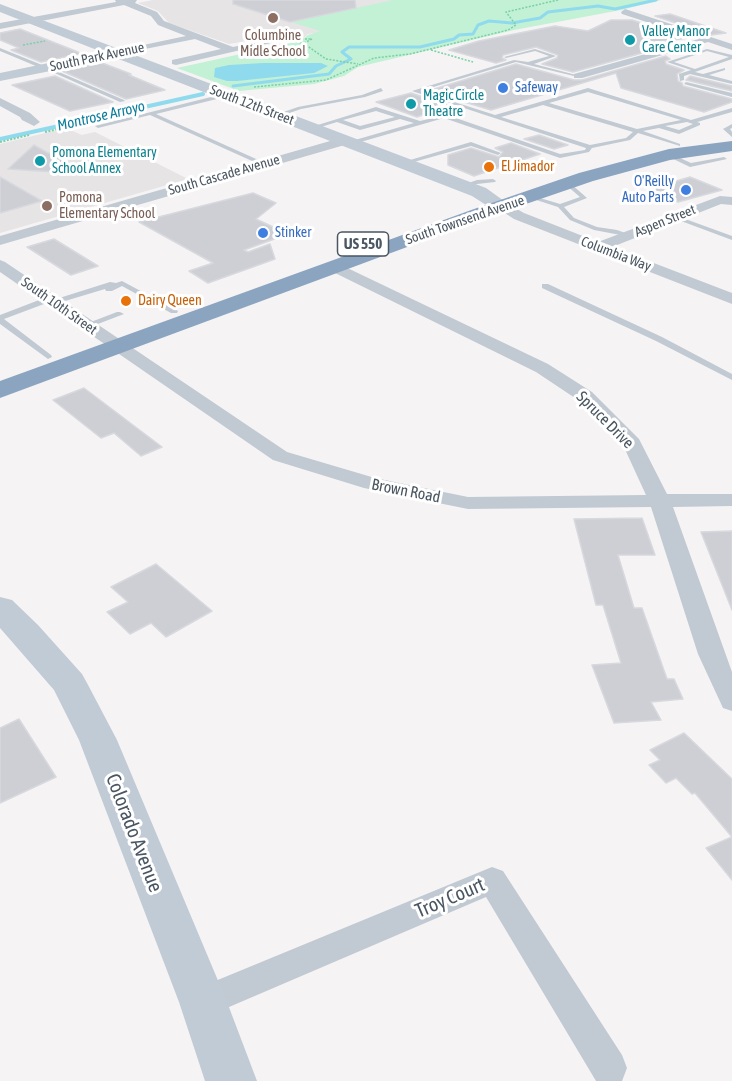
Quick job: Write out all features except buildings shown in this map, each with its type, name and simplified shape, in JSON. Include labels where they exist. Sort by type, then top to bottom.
[{"type":"highway","name":"South Townsend Avenue","points":[[0,375],[494,195],[583,167],[732,136]]},
{"type":"highway","name":"South Townsend Avenue","points":[[0,390],[102,337],[334,267],[494,195],[530,197],[673,150],[704,149],[728,152]]},
{"type":"street","points":[[0,26],[122,1],[138,0]]},
{"type":"street","points":[[122,1],[154,14],[161,23],[232,50]]},
{"type":"street","name":"South 12th Street","points":[[0,8],[463,186],[494,195]]},
{"type":"street","points":[[625,12],[710,39],[731,54]]},
{"type":"street","name":"South Park Avenue","points":[[0,77],[49,69],[193,36]]},
{"type":"street","points":[[176,62],[283,39]]},
{"type":"street","points":[[578,76],[710,39]]},
{"type":"street","points":[[0,101],[34,122]]},
{"type":"street","name":"South Cascade Avenue","points":[[0,241],[263,164],[347,142]]},
{"type":"street","name":"Columbia Way","points":[[494,195],[519,216],[732,299]]},
{"type":"street","name":"Aspen Street","points":[[598,247],[622,233],[720,200],[732,201]]},
{"type":"street","name":"South 10th Street","points":[[0,265],[53,300],[102,337]]},
{"type":"street","name":"Spruce Drive","points":[[334,267],[542,368],[585,396],[632,442],[660,502],[711,654],[732,701]]},
{"type":"street","name":"Brown Road","points":[[102,337],[280,456],[371,484],[468,503],[732,500]]},
{"type":"street","name":"Colorado Avenue","points":[[0,608],[26,633],[69,683],[98,740],[203,1002],[231,1081]]},
{"type":"street","name":"Troy Court","points":[[203,1002],[492,880],[609,1068]]},
{"type":"lane","points":[[0,49],[122,101]]},
{"type":"lane","points":[[489,62],[535,50],[554,56],[527,64]]},
{"type":"lane","points":[[731,54],[709,50],[669,62],[732,83]]},
{"type":"lane","points":[[731,54],[681,75],[684,81],[732,95]]},
{"type":"lane","points":[[578,76],[514,62],[415,91],[590,147],[628,139],[637,131],[656,126],[690,121],[732,110]]},
{"type":"lane","points":[[705,75],[723,69]]},
{"type":"lane","points":[[470,125],[588,90],[698,124],[679,132],[656,126]]},
{"type":"lane","points":[[278,115],[378,91]]},
{"type":"lane","points":[[98,126],[227,95]]},
{"type":"lane","points":[[543,103],[637,131],[673,150],[690,165],[728,152],[732,163]]},
{"type":"lane","points":[[311,128],[376,109],[419,123]]},
{"type":"lane","points":[[347,142],[468,109]]},
{"type":"lane","points":[[150,113],[263,164]]},
{"type":"lane","points":[[444,116],[560,156],[587,151],[590,147]]},
{"type":"lane","points":[[337,120],[360,128],[400,117]]},
{"type":"lane","points":[[732,126],[726,129],[732,136]]},
{"type":"lane","points":[[403,163],[471,144],[498,153]]},
{"type":"lane","points":[[560,206],[584,198],[568,184]]},
{"type":"lane","points":[[530,197],[560,206],[572,219],[596,229],[622,233]]},
{"type":"lane","points":[[675,217],[732,237]]},
{"type":"lane","points":[[0,319],[53,300],[122,283],[174,311]]},
{"type":"lane","points":[[109,289],[122,283]]},
{"type":"lane","points":[[545,286],[659,339],[732,377]]},
{"type":"lane","points":[[102,337],[120,314]]},
{"type":"lane","points":[[0,319],[48,357]]},
{"type":"path","points":[[250,88],[326,80],[374,58],[430,49],[508,30],[516,24],[506,12],[558,0]]},
{"type":"path","points":[[298,39],[312,39],[303,43]]},
{"type":"path","points":[[19,46],[49,40]]},
{"type":"path","points":[[295,42],[303,43],[322,57],[360,65]]},
{"type":"shaded area","name":"Columbine Midle School","points":[[153,0],[549,0],[308,34],[300,41],[294,36],[285,34],[229,44],[169,23],[158,11],[138,3]]},
{"type":"shaded area","name":"Pomona Elementary School","points":[[66,128],[82,135],[95,132],[188,179],[0,233],[0,144]]},
{"type":"green space","points":[[393,0],[661,0],[514,30],[358,67],[344,76],[314,84],[239,91],[177,68],[300,41],[320,31],[291,22]]},
{"type":"water","points":[[263,63],[321,63],[328,66],[314,73],[237,81],[214,77],[215,68]]},
{"type":"waterway","name":"Montrose Arroyo","points":[[233,86],[329,74],[336,66],[351,59],[342,52],[349,47],[420,47],[454,39],[459,35],[473,34],[478,25],[489,21],[512,23],[540,18],[548,12],[598,6],[615,9],[656,0]]},
{"type":"waterway","name":"Montrose Arroyo","points":[[0,139],[203,94]]},
{"type":"place","name":"Columbine Midle School","points":[[273,18]]},
{"type":"place","name":"Valley Manor Care Center","points":[[630,40]]},
{"type":"place","name":"Safeway","points":[[503,88]]},
{"type":"place","name":"Magic Circle Theatre","points":[[411,104]]},
{"type":"place","name":"Pomona Elementary School Annex","points":[[40,161]]},
{"type":"place","name":"El Jimador","points":[[489,167]]},
{"type":"place","name":"O'Reilly Auto Parts","points":[[686,190]]},
{"type":"place","name":"Pomona Elementary School","points":[[47,206]]},
{"type":"place","name":"Stinker","points":[[263,233]]},
{"type":"place","name":"Dairy Queen","points":[[126,301]]}]
